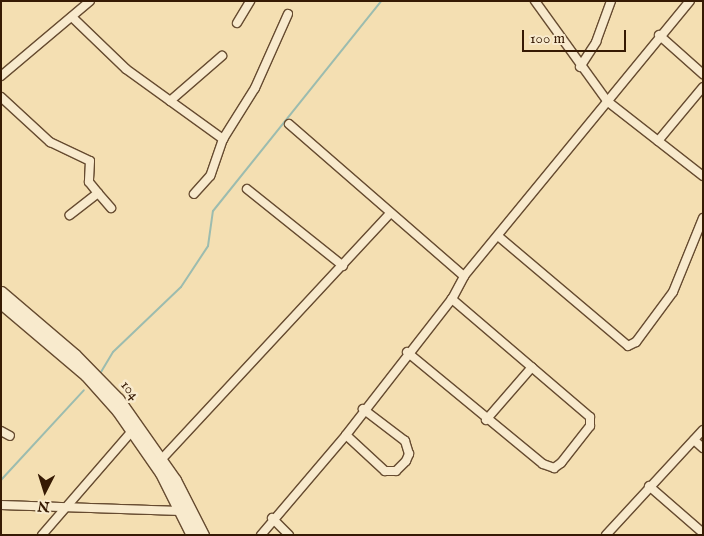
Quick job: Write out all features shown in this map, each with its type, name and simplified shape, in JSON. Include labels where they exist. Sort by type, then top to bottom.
[{"type":"street","points":[[1,76],[90,1]]},
{"type":"street","points":[[237,23],[250,1]]},
{"type":"street","points":[[535,1],[580,67],[607,101],[703,176]]},
{"type":"street","points":[[580,67],[596,42],[611,1]]},
{"type":"street","points":[[262,535],[272,518],[346,435],[363,409],[407,352],[452,299],[464,276],[659,36],[690,1]]},
{"type":"street","points":[[194,194],[210,176],[223,138],[255,88],[288,14]]},
{"type":"street","points":[[72,17],[112,57],[223,138]]},
{"type":"street","points":[[659,36],[703,74]]},
{"type":"street","points":[[170,101],[222,56]]},
{"type":"street","points":[[658,142],[703,87]]},
{"type":"street","points":[[1,97],[50,142],[90,161],[89,182],[111,208]]},
{"type":"street","points":[[289,124],[464,276]]},
{"type":"street","points":[[247,189],[343,266]]},
{"type":"street","points":[[70,215],[98,193]]},
{"type":"street","points":[[158,462],[343,266],[390,213]]},
{"type":"street","points":[[498,236],[628,346],[636,342],[674,292],[703,218]]},
{"type":"street","name":"104","points":[[1,292],[93,377],[158,462],[203,535]]},
{"type":"street","points":[[407,352],[486,420],[548,467],[561,463],[591,422],[452,299]]},
{"type":"street","points":[[1,303],[53,341]]},
{"type":"street","points":[[486,420],[532,368]]},
{"type":"street","points":[[93,377],[132,431],[158,462],[192,535]]},
{"type":"street","points":[[346,435],[385,471],[396,471],[406,461],[409,454],[405,441],[363,409]]},
{"type":"street","points":[[608,534],[649,486],[703,430]]},
{"type":"street","points":[[1,431],[10,436]]},
{"type":"street","points":[[42,535],[132,431]]},
{"type":"street","points":[[694,440],[703,448]]},
{"type":"street","points":[[649,486],[703,533]]},
{"type":"street","points":[[1,505],[180,511]]},
{"type":"street","points":[[272,518],[289,535]]},
{"type":"waterway","points":[[101,372],[113,352],[181,287],[208,246],[213,211],[381,1]]},
{"type":"waterway","points":[[1,480],[84,390]]}]
